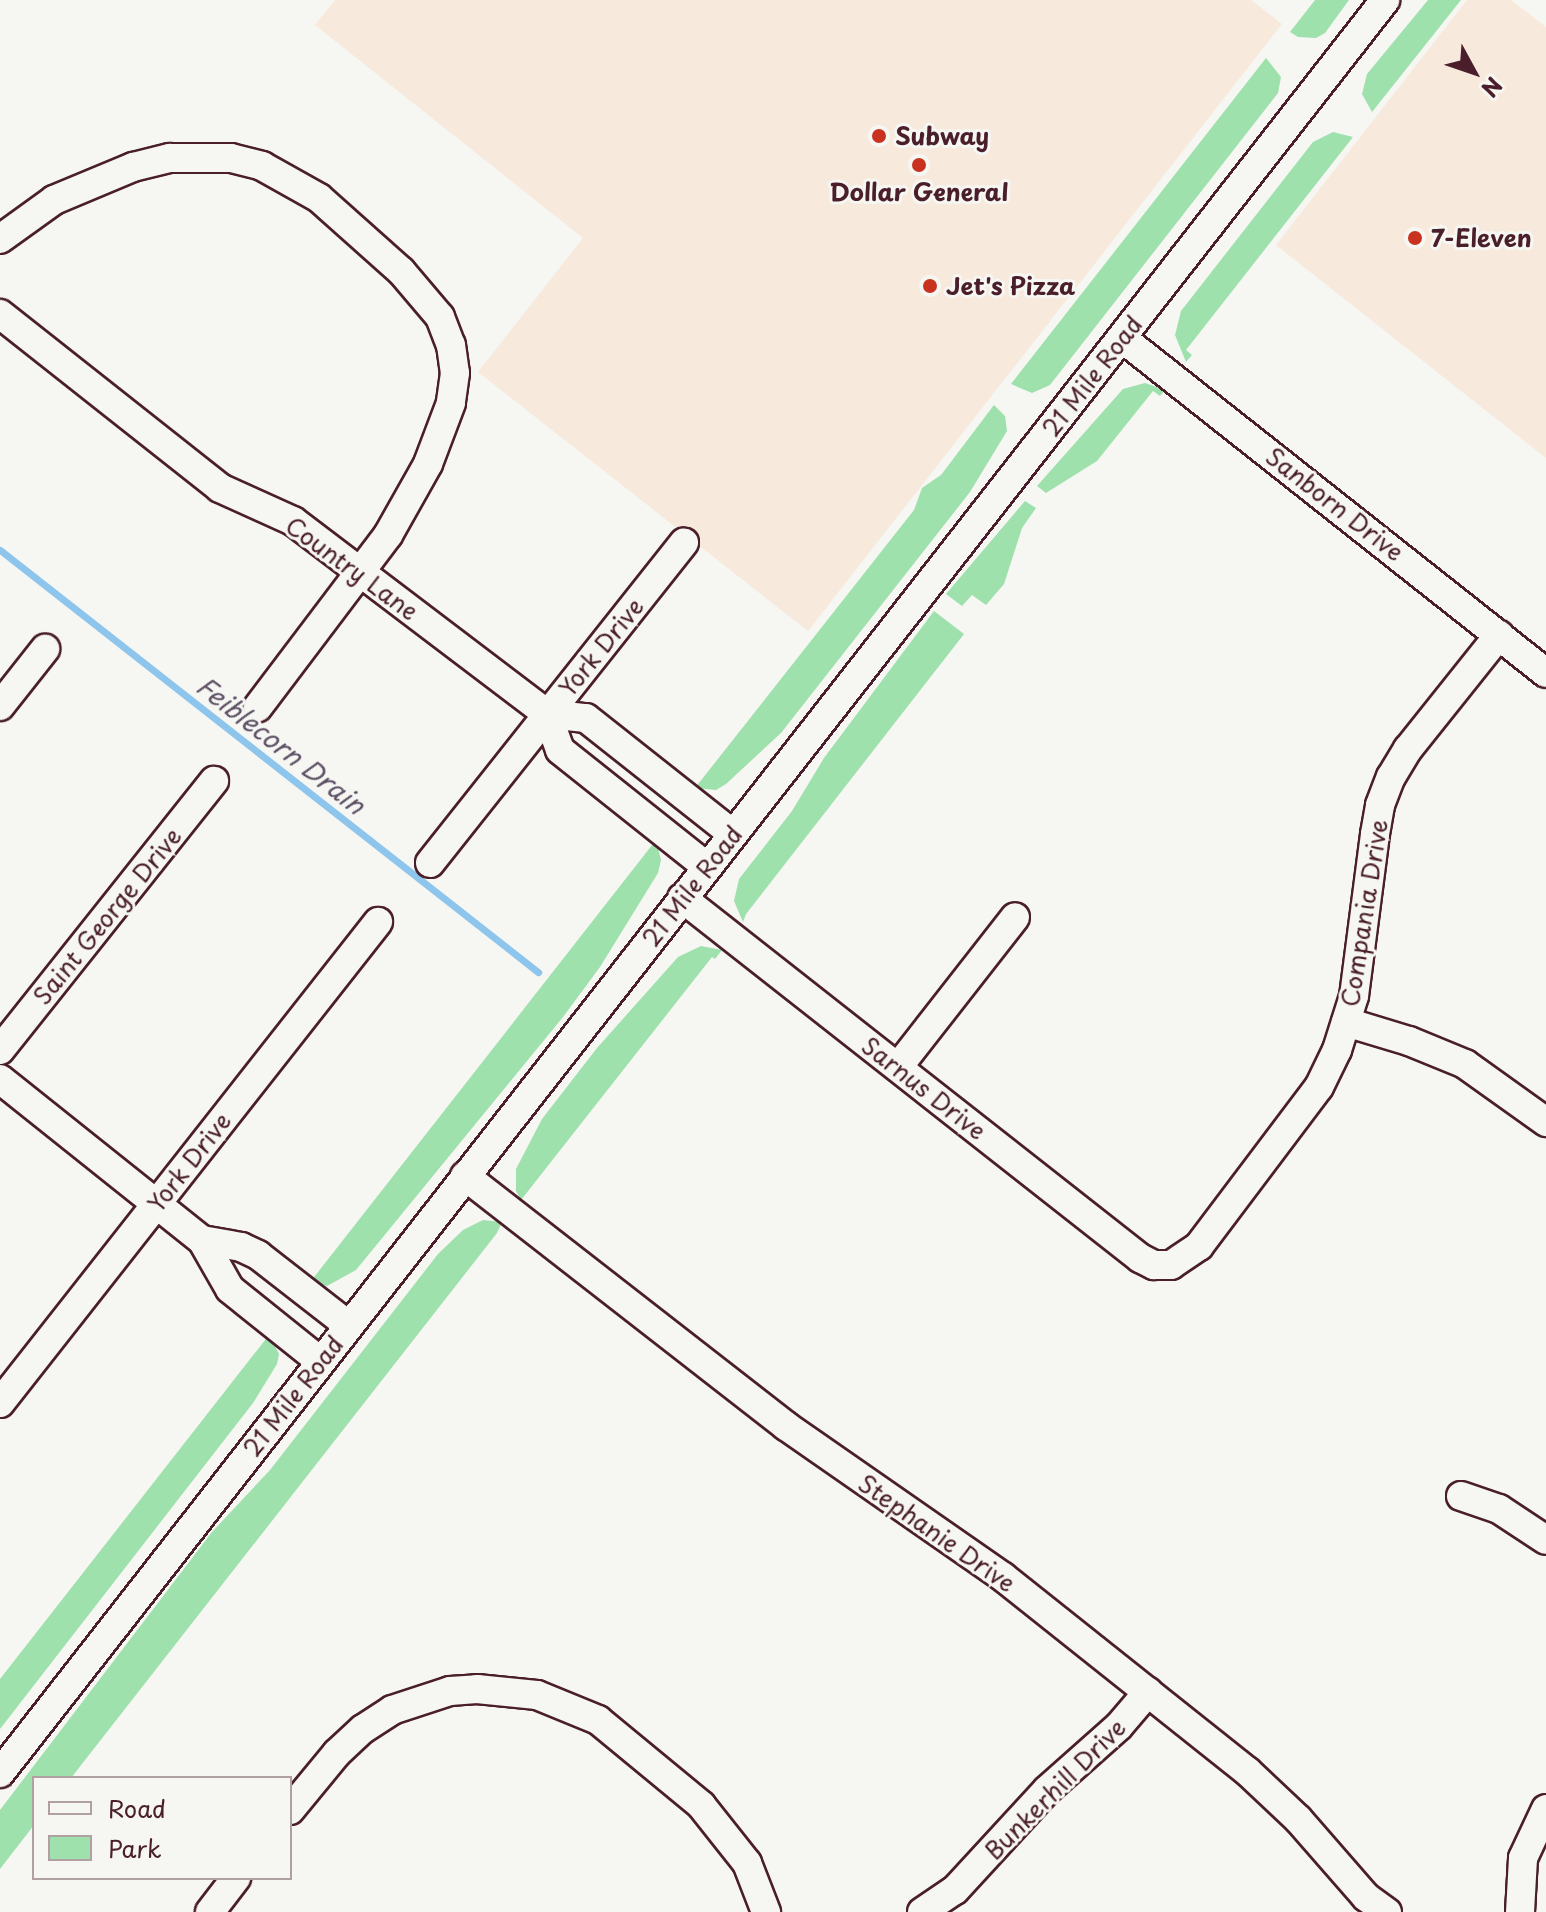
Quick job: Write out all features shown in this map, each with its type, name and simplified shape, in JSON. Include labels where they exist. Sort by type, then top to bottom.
[{"type":"street","name":"21 Mile Road","points":[[0,1773],[1385,0]]},
{"type":"street","points":[[0,239],[54,200],[133,167],[170,158],[231,158],[262,166],[306,189],[401,271],[440,317],[451,345],[455,373],[451,403],[433,454],[410,500],[361,573],[258,707]]},
{"type":"street","name":"Country Lane","points":[[0,314],[220,488],[293,521],[547,714]]},
{"type":"street","name":"Sanborn Drive","points":[[1122,338],[1546,673]]},
{"type":"street","name":"York Drive","points":[[430,863],[684,543]]},
{"type":"street","name":"Compania Drive","points":[[1171,1265],[1199,1246],[1319,1087],[1346,1022],[1359,962],[1380,805],[1391,777],[1408,749],[1499,635]]},
{"type":"street","points":[[0,706],[45,649]]},
{"type":"street","points":[[707,867],[560,750],[547,714],[586,718],[733,834]]},
{"type":"street","points":[[611,790],[637,758]]},
{"type":"street","name":"Saint George Drive","points":[[0,1050],[214,781]]},
{"type":"street","name":"Sarnus Drive","points":[[682,898],[1140,1258],[1154,1265],[1171,1265]]},
{"type":"street","points":[[898,1067],[1015,917]]},
{"type":"street","name":"York Drive","points":[[0,1403],[378,922]]},
{"type":"street","points":[[1346,1022],[1409,1041],[1465,1064],[1546,1122]]},
{"type":"street","points":[[0,1079],[202,1240],[217,1272],[230,1289],[320,1361]]},
{"type":"street","name":"Stephanie Drive","points":[[465,1176],[786,1426],[1003,1577],[1148,1692],[1276,1796],[1366,1897],[1387,1912]]},
{"type":"street","points":[[202,1240],[241,1247],[258,1255],[348,1325]]},
{"type":"street","points":[[1461,1496],[1499,1509],[1546,1540]]},
{"type":"street","points":[[292,1808],[337,1753],[363,1729],[392,1710],[450,1691],[477,1689],[537,1695],[598,1720],[701,1805],[747,1863],[766,1912]]},
{"type":"street","name":"Bunkerhill Drive","points":[[922,1912],[965,1880],[1024,1813],[1119,1726],[1148,1692]]},
{"type":"street","points":[[1520,1912],[1523,1858],[1546,1809]]},
{"type":"street","points":[[210,1912],[234,1880]]},
{"type":"shaded area","points":[[335,0],[1251,0],[1282,24],[808,631],[478,372],[583,238],[315,25]]},
{"type":"shaded area","points":[[1467,0],[1511,0],[1546,27],[1546,458],[1276,245]]},
{"type":"green space","points":[[1315,0],[1349,0],[1325,33],[1316,38],[1298,37],[1290,32]]},
{"type":"green space","points":[[1428,0],[1461,0],[1372,112],[1362,94],[1367,74]]},
{"type":"green space","points":[[1266,58],[1281,77],[1278,93],[1050,385],[1032,393],[1011,384]]},
{"type":"green space","points":[[1333,132],[1353,137],[1186,350],[1192,355],[1186,362],[1175,335],[1181,311],[1313,142]]},
{"type":"green space","points":[[1145,383],[1165,390],[1160,396],[1153,391],[1097,461],[1046,493],[1037,486],[1123,389]]},
{"type":"green space","points":[[994,405],[1005,416],[1007,431],[970,492],[781,733],[726,784],[716,790],[695,788],[914,510],[922,488],[941,475]]},
{"type":"green space","points":[[1025,501],[1036,508],[1022,528],[1004,584],[986,605],[972,595],[962,606],[946,594]]},
{"type":"green space","points":[[934,611],[964,634],[746,914],[743,922],[734,901],[739,879],[792,811],[824,758]]},
{"type":"green space","points":[[656,840],[661,860],[658,873],[600,967],[563,1017],[356,1270],[327,1286],[311,1281]]},
{"type":"green space","points":[[701,946],[722,950],[715,959],[712,957],[521,1200],[516,1191],[516,1169],[542,1119],[597,1048],[678,957]]},
{"type":"green space","points":[[483,1220],[502,1222],[497,1233],[73,1776],[32,1776],[32,1828],[0,1869],[0,1810],[212,1532],[270,1470],[438,1254],[463,1230]]},
{"type":"green space","points":[[269,1335],[279,1354],[277,1364],[253,1403],[0,1729],[0,1679]]},
{"type":"waterway","name":"Feiblecorn Drain","points":[[0,550],[538,972]]},
{"type":"place","name":"Subway","points":[[879,136]]},
{"type":"place","name":"Dollar General","points":[[919,165]]},
{"type":"place","name":"7-Eleven","points":[[1415,238]]},
{"type":"place","name":"Jet's Pizza","points":[[930,286]]}]
